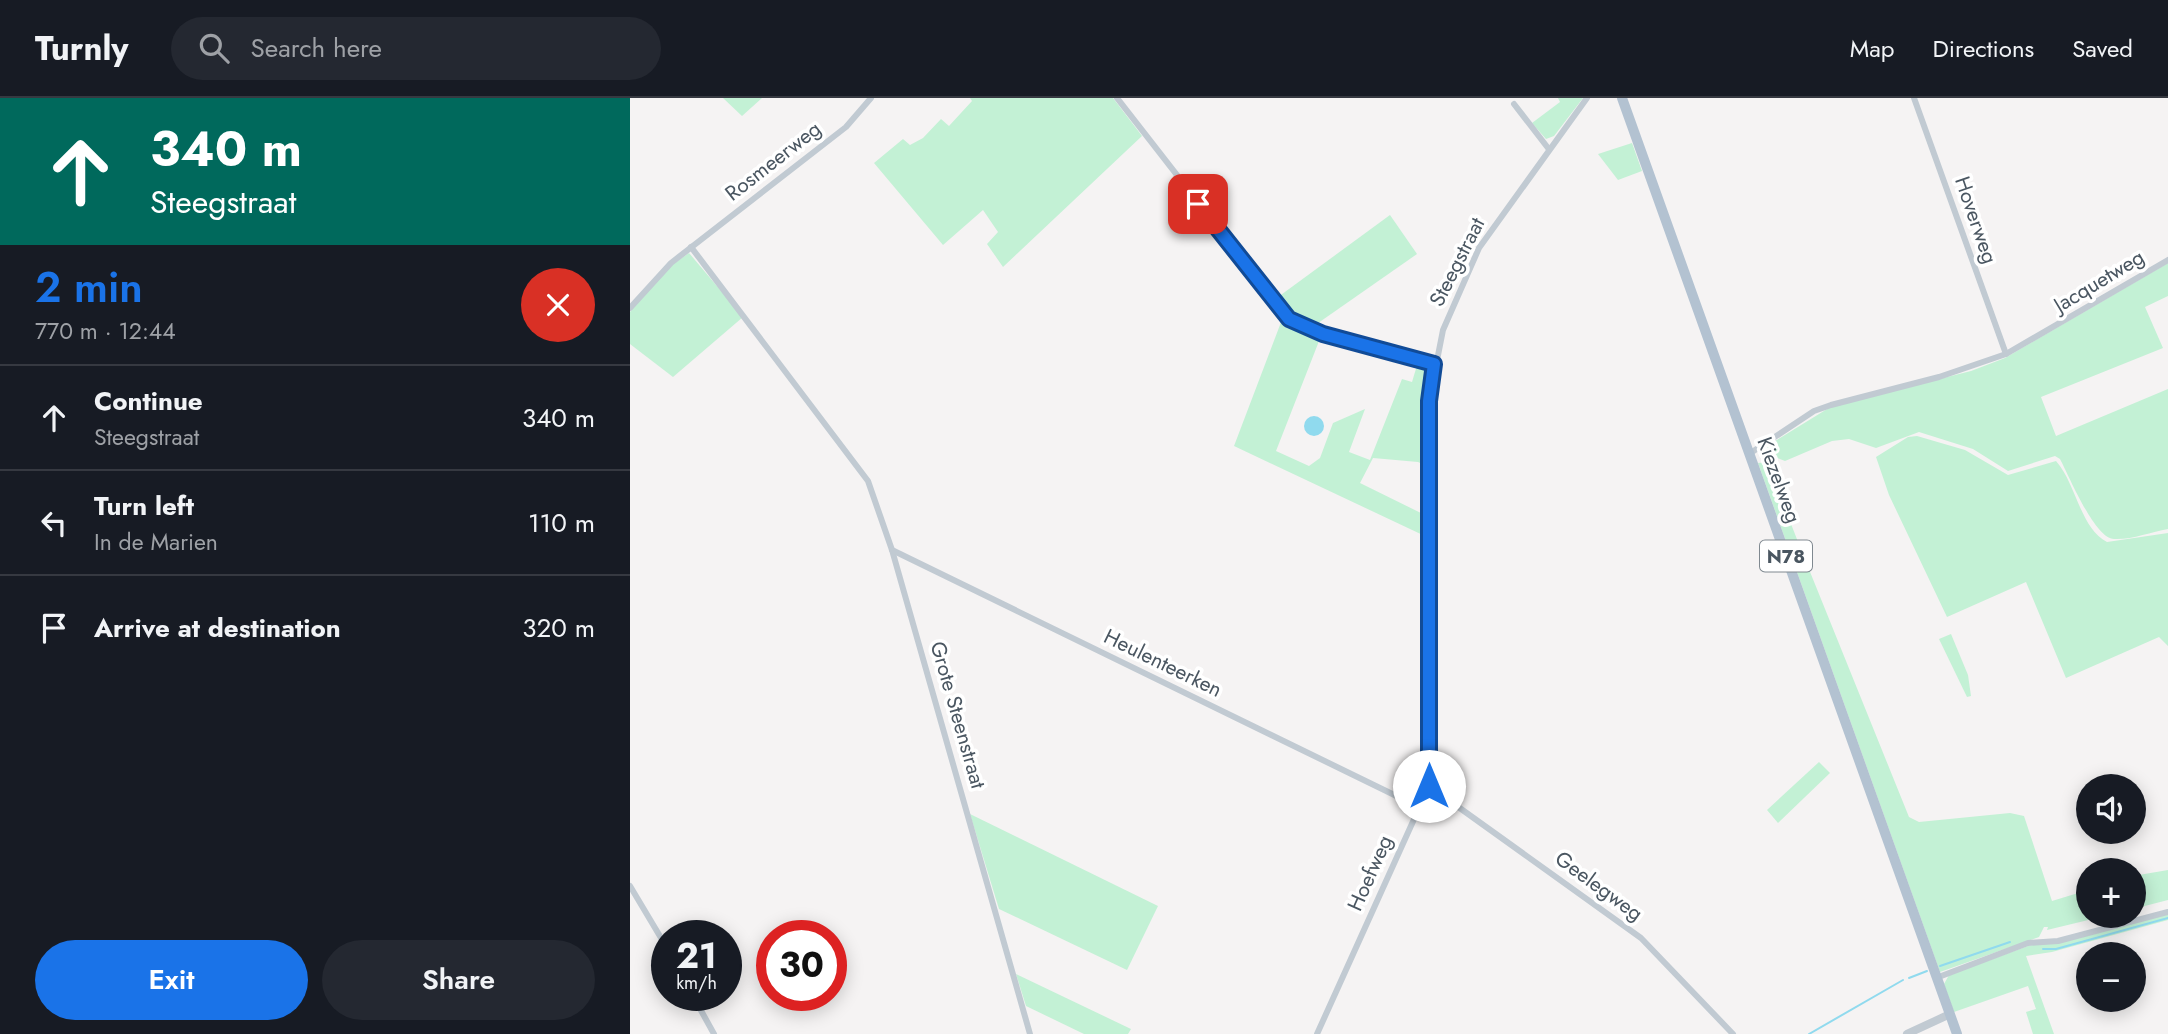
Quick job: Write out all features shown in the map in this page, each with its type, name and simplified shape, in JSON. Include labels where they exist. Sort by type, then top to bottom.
[{"type":"main road","name":"Kiezelweg","points":[[1622,98],[1957,1034]]},
{"type":"street","name":"Rosmeerweg","points":[[630,309],[671,263],[846,127],[872,98]]},
{"type":"street","points":[[1117,98],[1289,319],[1323,334],[1434,364]]},
{"type":"street","name":"Steegstraat","points":[[1429,468],[1429,401],[1434,364],[1443,330],[1479,248],[1548,148],[1587,98]]},
{"type":"street","name":"Hoverweg","points":[[1914,98],[2006,354]]},
{"type":"street","points":[[1514,104],[1548,148]]},
{"type":"street","name":"Grote Steenstraat","points":[[691,247],[868,481],[892,550],[1030,1034]]},
{"type":"street","name":"Jacquetweg","points":[[1749,454],[1814,411],[1830,404],[1940,377],[2006,354],[2168,260]]},
{"type":"street","name":"Hoefweg","points":[[1317,1034],[1429,786],[1429,468]]},
{"type":"street","name":"Heulenteerken","points":[[892,550],[1419,807]]},
{"type":"street","name":"Geelegweg","points":[[1429,786],[1640,938],[1733,1034]]},
{"type":"street","points":[[630,886],[651,921]]},
{"type":"street","points":[[1936,978],[2028,943],[2058,940],[2168,912]]},
{"type":"street","points":[[701,1011],[714,1034]]},
{"type":"street","points":[[1907,1034],[1950,1014]]},
{"type":"green space","points":[[723,98],[762,98],[742,116]]},
{"type":"green space","points":[[970,98],[1113,98],[1142,136],[1003,267],[987,244],[998,232],[983,210],[943,245],[874,163],[903,139],[910,145],[923,138],[941,119],[949,126],[972,101]]},
{"type":"green space","points":[[1558,98],[1583,98],[1554,136],[1546,139],[1532,123],[1560,102]]},
{"type":"green space","points":[[1632,143],[1642,171],[1618,180],[1598,154]]},
{"type":"green space","points":[[1390,215],[1417,254],[1311,328],[1291,319],[1274,300]]},
{"type":"green space","points":[[689,253],[743,317],[673,377],[630,344],[630,312],[665,270]]},
{"type":"green space","points":[[2168,263],[2168,296],[2145,307],[2163,348],[2041,397],[2056,436],[2168,389],[2168,529],[2127,538],[2114,539],[2107,536],[2091,518],[2060,459],[2055,456],[2008,471],[1973,449],[1919,432],[1876,448],[1849,439],[1832,441],[1785,461],[1764,453],[1764,448],[1832,406],[1971,371],[2005,358]]},
{"type":"green space","points":[[1283,317],[1295,326],[1321,336],[1276,451],[1309,466],[1320,458],[1333,423],[1365,409],[1349,452],[1370,460],[1402,379],[1412,382],[1418,362],[1430,368],[1427,466],[1418,462],[1373,458],[1360,483],[1427,516],[1427,537],[1234,446]]},
{"type":"green space","points":[[1917,436],[1965,450],[2008,475],[2056,461],[2069,481],[2090,527],[2107,542],[2168,533],[2168,646],[2159,637],[2066,678],[2026,582],[1947,617],[1889,495],[1876,457],[1908,437]]},
{"type":"green space","points":[[1758,463],[1776,465],[1779,493],[1909,817],[1919,822],[2010,813],[2024,816],[2052,901],[2076,894],[2076,923],[2047,930],[2048,927],[2044,927],[2039,937],[1940,972]]},
{"type":"green space","points":[[1951,634],[1968,675],[1971,696],[1967,697],[1939,639]]},
{"type":"green space","points":[[1819,762],[1830,773],[1778,823],[1767,810]]},
{"type":"green space","points":[[970,814],[1158,906],[1127,970],[999,909]]},
{"type":"green space","points":[[2168,870],[2168,900],[2146,906],[2146,874]]},
{"type":"green space","points":[[2168,914],[2168,920],[2146,926],[2146,919]]},
{"type":"green space","points":[[2107,928],[2139,928],[2088,942],[2076,942],[2076,945],[2052,952],[2026,956],[2054,1034],[2033,1034],[2026,1012],[2036,1009],[2028,986],[1954,1012],[1944,984],[1949,975],[2028,946]]},
{"type":"green space","points":[[1016,974],[1131,1029],[1128,1034],[1084,1034],[1026,1006]]},
{"type":"water","points":[[1314,416],[1321,419],[1324,426],[1321,433],[1314,436],[1307,433],[1304,426],[1307,419]]},
{"type":"waterway","points":[[2043,949],[2056,949],[2168,918]]},
{"type":"waterway","points":[[1940,966],[2010,942]]},
{"type":"waterway","points":[[1909,978],[1927,971]]},
{"type":"waterway","points":[[1809,1034],[1903,980]]},
{"type":"route","points":[[1198,204],[1289,319],[1306,329],[1434,364],[1429,401],[1429,786]]}]
